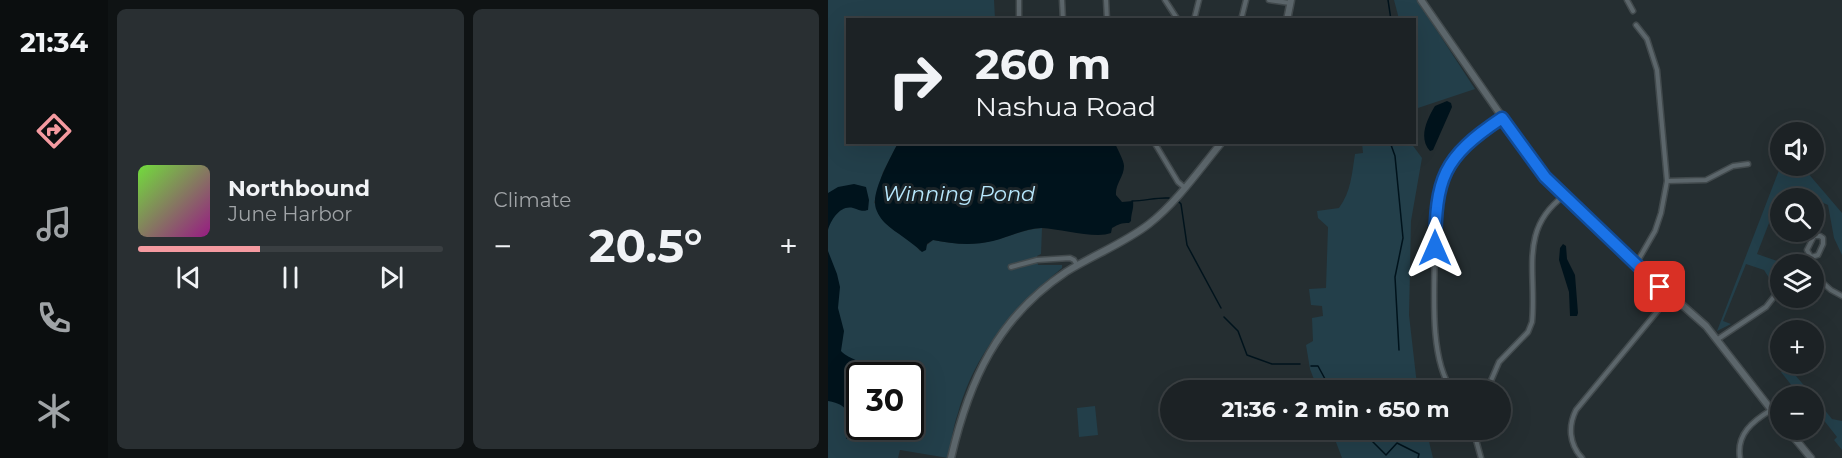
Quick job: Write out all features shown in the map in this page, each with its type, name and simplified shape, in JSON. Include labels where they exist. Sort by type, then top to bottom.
[{"type":"main road","points":[[1421,0],[1539,170],[1635,264],[1706,326],[1770,409]]},
{"type":"main road","points":[[1287,18],[1291,2]]},
{"type":"main road","points":[[951,458],[968,395],[999,338],[1035,297],[1053,281],[1077,265],[1137,233],[1161,213],[1220,144]]},
{"type":"main road","points":[[1796,440],[1811,458]]},
{"type":"street","points":[[1019,0],[1019,18]]},
{"type":"street","points":[[1062,0],[1063,18]]},
{"type":"street","points":[[1106,0],[1107,18]]},
{"type":"street","points":[[1165,0],[1177,18]]},
{"type":"street","points":[[1194,18],[1199,0]]},
{"type":"street","points":[[1242,18],[1246,0]]},
{"type":"street","points":[[1269,0],[1291,2]]},
{"type":"street","points":[[1627,0],[1633,11]]},
{"type":"street","points":[[1635,264],[1655,231],[1667,181],[1657,70],[1647,39],[1636,25]]},
{"type":"street","points":[[1446,380],[1436,350],[1435,219],[1437,198],[1446,172],[1458,153],[1475,137],[1502,118]]},
{"type":"street","points":[[1155,145],[1178,182],[1184,187]]},
{"type":"street","points":[[1667,181],[1706,180],[1733,166],[1748,164]]},
{"type":"street","points":[[1491,380],[1499,362],[1528,332],[1532,322],[1535,232],[1543,216],[1564,196]]},
{"type":"street","points":[[1816,235],[1820,236],[1823,244],[1817,256],[1811,257],[1807,250],[1812,239],[1816,235]]},
{"type":"street","points":[[1011,267],[1037,260],[1068,258],[1074,260],[1077,265]]},
{"type":"street","points":[[1824,282],[1831,290],[1842,296]]},
{"type":"street","points":[[1582,458],[1571,436],[1572,420],[1576,410],[1670,296]]},
{"type":"street","points":[[1718,339],[1766,307],[1770,302]]},
{"type":"street","points":[[1740,458],[1739,446],[1745,431],[1770,411]]},
{"type":"street","points":[[1476,440],[1481,458]]},
{"type":"shaded area","points":[[828,0],[994,0],[995,18],[846,18],[846,144],[897,144],[883,172],[874,203],[882,219],[920,251],[933,240],[971,244],[1042,228],[1041,254],[1037,256],[1038,265],[1062,265],[1062,268],[1012,315],[986,351],[965,391],[948,458],[900,450],[898,458],[828,458]]},
{"type":"shaded area","points":[[1394,0],[1417,0],[1475,89],[1416,109],[1416,18],[1399,18]]},
{"type":"shaded area","points":[[1362,144],[1412,144],[1422,158],[1411,221],[1409,315],[1416,380],[1314,380],[1310,369],[1306,345],[1313,341],[1312,318],[1323,316],[1322,306],[1311,305],[1309,289],[1326,288],[1328,227],[1318,218],[1317,211],[1339,208],[1343,202],[1349,189],[1355,154],[1363,153]]},
{"type":"shaded area","points":[[1777,176],[1810,176],[1821,188],[1772,188]]},
{"type":"shaded area","points":[[1824,192],[1842,213],[1842,255],[1834,238],[1828,205],[1824,203]]},
{"type":"shaded area","points":[[1770,194],[1770,220],[1757,254],[1770,258],[1770,279],[1764,270],[1746,264],[1723,321],[1731,324],[1717,331]]},
{"type":"shaded area","points":[[1783,374],[1794,374],[1804,386],[1792,386]]},
{"type":"shaded area","points":[[1095,406],[1098,435],[1079,437],[1077,408]]},
{"type":"shaded area","points":[[1824,409],[1832,419],[1842,421],[1842,450],[1834,440],[1837,437],[1824,420]]},
{"type":"shaded area","points":[[1335,440],[1429,440],[1433,458],[1342,458]]},
{"type":"water","points":[[1447,101],[1452,107],[1433,150],[1430,151],[1426,146],[1425,128],[1435,106]]},
{"type":"water","name":"Winning Pond","points":[[898,144],[1115,144],[1124,166],[1116,195],[1122,202],[1133,201],[1131,221],[1112,228],[1111,233],[1105,235],[1042,228],[1030,229],[978,244],[933,240],[922,252],[883,221],[878,214],[875,197],[883,173]]},
{"type":"water","points":[[854,184],[866,187],[869,200],[868,210],[848,208],[840,211],[828,230],[828,193],[838,187]]},
{"type":"water","points":[[1563,244],[1566,246],[1567,259],[1575,275],[1577,316],[1570,316],[1569,292],[1559,260],[1560,248]]},
{"type":"water","points":[[828,251],[840,287],[838,308],[844,331],[841,351],[859,362],[846,362],[846,409],[828,401]]},
{"type":"waterway","points":[[1388,0],[1391,18]]},
{"type":"waterway","points":[[1391,144],[1395,156],[1403,238],[1395,277],[1399,350]]},
{"type":"waterway","points":[[1132,201],[1169,198]]},
{"type":"waterway","points":[[1178,201],[1181,204],[1187,245],[1221,308]]},
{"type":"waterway","points":[[1224,317],[1238,331],[1247,355],[1272,364],[1300,364]]},
{"type":"waterway","points":[[1311,366],[1318,366],[1326,380]]},
{"type":"waterway","points":[[1371,440],[1386,455],[1397,443],[1419,454],[1418,458]]},
{"type":"route","points":[[1435,248],[1437,198],[1446,172],[1463,148],[1502,118],[1545,177],[1660,287]]}]
